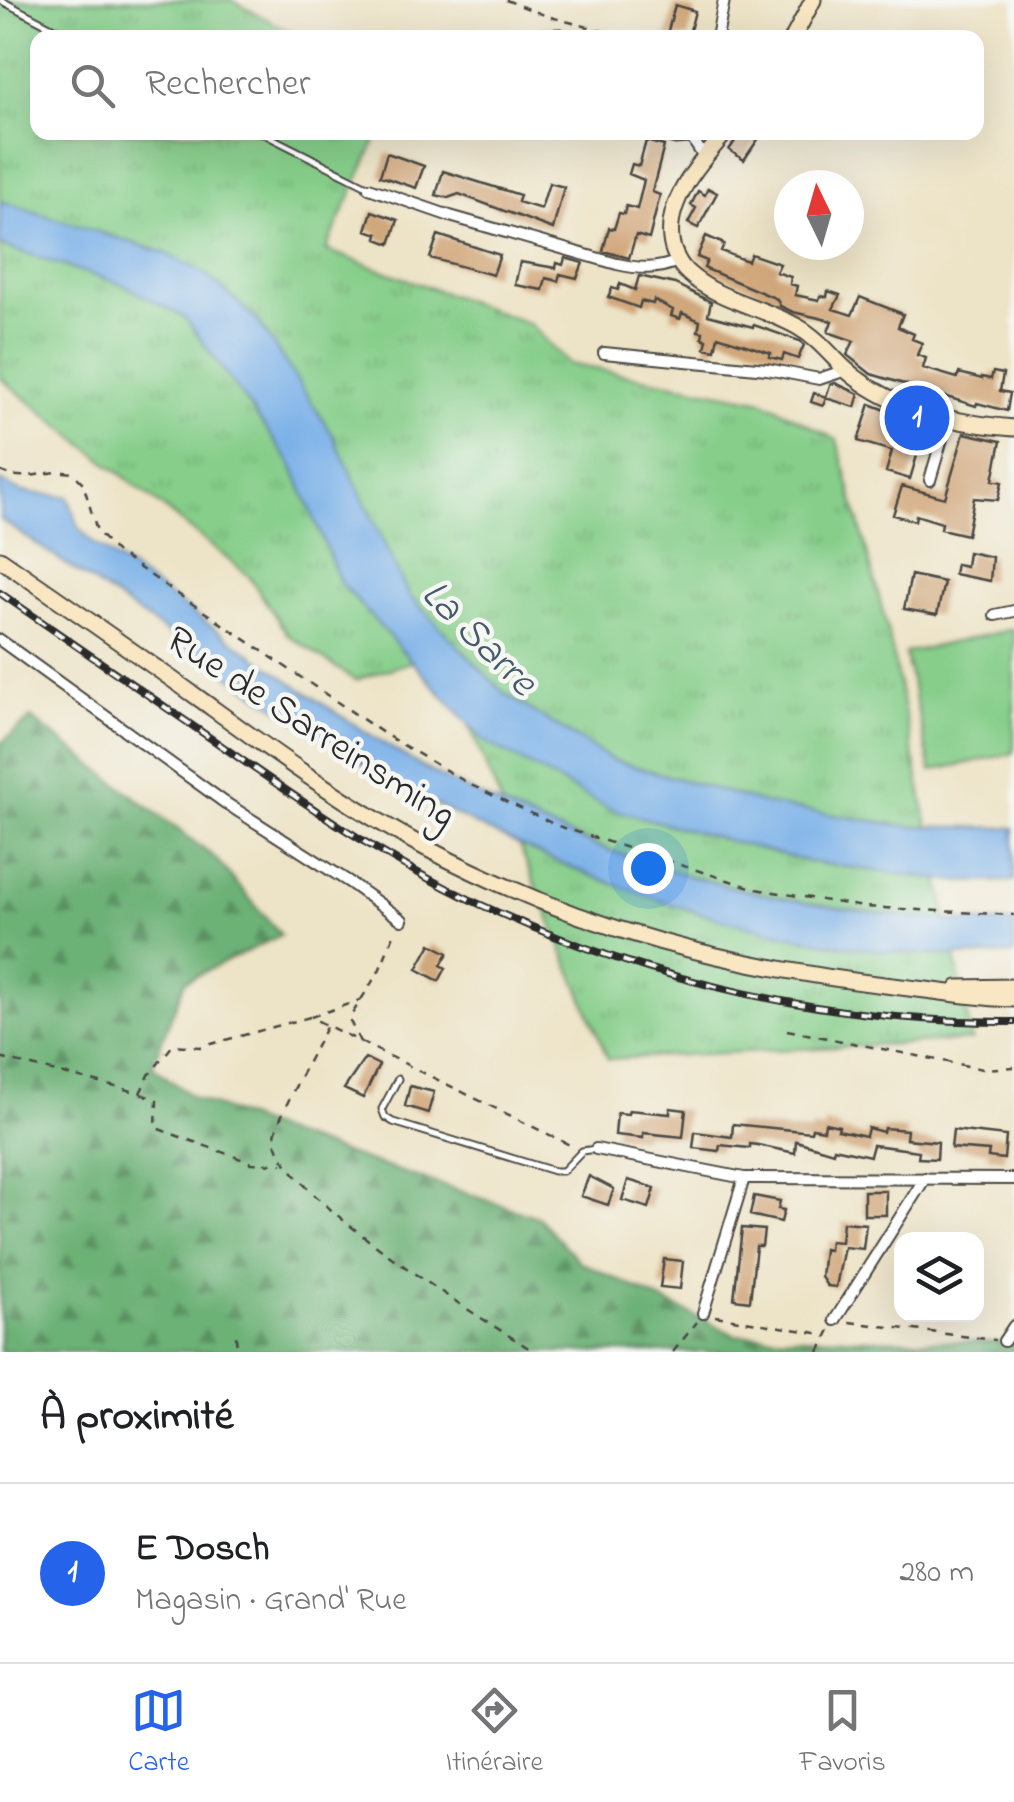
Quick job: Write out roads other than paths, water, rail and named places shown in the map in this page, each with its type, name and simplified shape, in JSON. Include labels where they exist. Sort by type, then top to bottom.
[{"type":"street","points":[[718,30],[724,0]]},
{"type":"street","points":[[797,30],[814,0]]},
{"type":"street","points":[[696,140],[704,157]]},
{"type":"street","points":[[719,140],[683,190],[672,216],[671,239],[678,261],[688,273],[799,328],[846,370],[904,405],[948,418],[1014,428]]},
{"type":"street","points":[[369,188],[450,216],[617,264],[641,269],[678,261]]},
{"type":"street","points":[[604,353],[819,378],[846,370]]},
{"type":"street","points":[[930,480],[948,418]]},
{"type":"street","name":"Rue de Sarreinsming","points":[[0,559],[297,769],[378,820],[501,884],[575,915],[658,942],[784,972],[914,988]]},
{"type":"street","points":[[995,615],[1014,612]]},
{"type":"street","points":[[0,640],[224,802],[402,920]]},
{"type":"street","points":[[914,988],[1014,988]]},
{"type":"street","points":[[914,988],[958,996],[1014,999]]},
{"type":"street","points":[[596,1149],[744,1178],[1014,1178]]},
{"type":"street","points":[[702,1313],[744,1178]]},
{"type":"street","points":[[835,1320],[926,1178]]},
{"type":"street","points":[[1004,1342],[1014,1326]]},
{"type":"lane","points":[[0,0],[57,30]]},
{"type":"lane","points":[[276,140],[369,188]]},
{"type":"lane","points":[[398,1079],[382,1109],[384,1117],[393,1122],[554,1171],[563,1172],[582,1151],[596,1149]]},
{"type":"water","points":[[0,201],[165,253],[204,273],[256,318],[333,435],[408,594],[505,694],[612,760],[771,805],[905,826],[1014,828],[1014,881],[959,882],[809,862],[610,809],[484,741],[340,582],[292,465],[185,318],[123,285],[0,245]]},
{"type":"water","points":[[0,481],[22,492],[68,497],[79,528],[93,543],[336,712],[466,790],[574,837],[696,878],[821,905],[949,920],[1014,923],[1014,954],[930,955],[775,933],[621,887],[473,823],[336,748],[0,519]]},
{"type":"railway","points":[[0,593],[345,829],[443,886],[541,931],[606,955],[739,992],[876,1015],[1014,1022]]},
{"type":"place","name":"E Dosch","points":[[917,418]]},
{"type":"water label","name":"La Sarre","points":[[478,639]]}]
